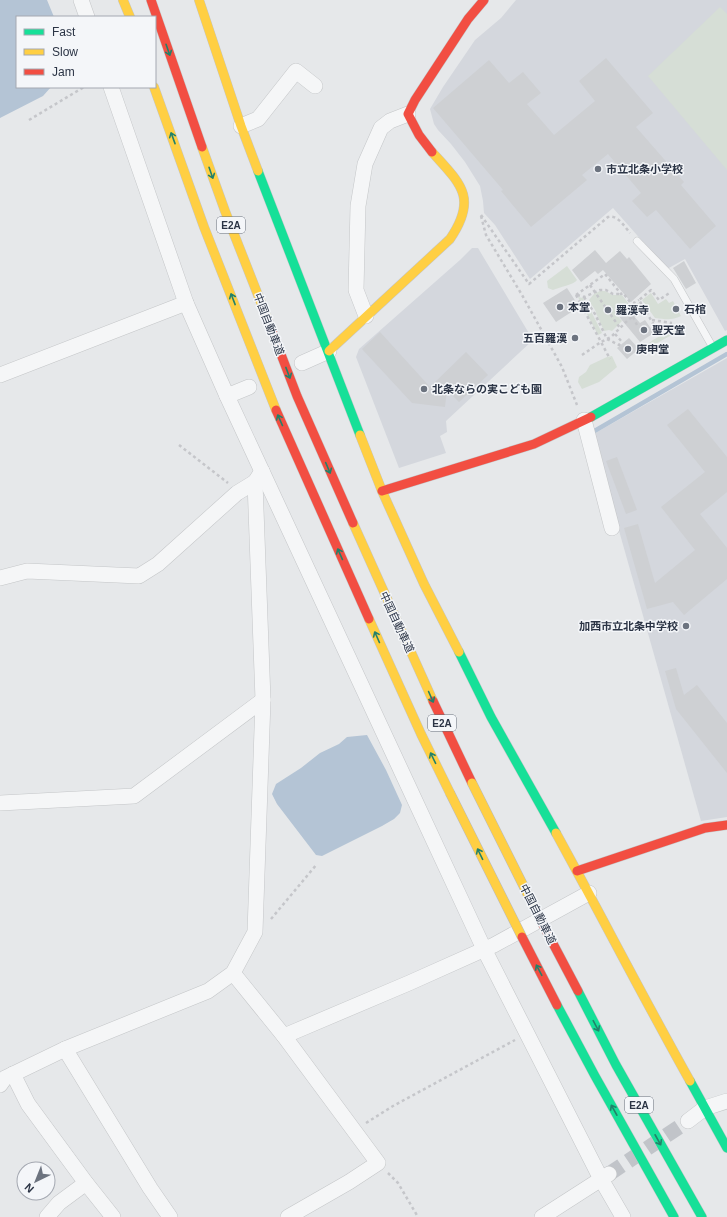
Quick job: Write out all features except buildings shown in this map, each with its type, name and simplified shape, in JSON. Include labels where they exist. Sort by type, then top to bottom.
[{"type":"main road","points":[[124,0],[130,16]]},
{"type":"main road","name":"中国自動車道","points":[[151,0],[225,211],[297,396],[378,581],[443,724],[528,895],[616,1064],[702,1217]]},
{"type":"main road","points":[[199,0],[241,126],[382,491],[424,584],[491,717],[589,893],[657,1023],[727,1148]]},
{"type":"main road","points":[[329,351],[450,239],[460,222],[466,204],[462,190],[454,178],[422,140],[408,114],[415,100],[468,18],[484,0]]},
{"type":"main road","name":"E2A","points":[[154,88],[204,227],[276,411],[421,734],[506,908],[595,1076],[674,1217]]},
{"type":"main road","points":[[382,491],[534,444],[584,420],[727,340]]},
{"type":"main road","points":[[576,871],[705,828],[727,825]]},
{"type":"street","points":[[81,0],[87,16]]},
{"type":"street","points":[[241,126],[258,119],[296,71],[315,86]]},
{"type":"street","points":[[111,88],[186,303],[227,396],[258,477],[484,949],[605,1177],[623,1217]]},
{"type":"street","points":[[366,316],[356,290],[358,206],[365,164],[381,128],[390,121],[408,114]]},
{"type":"street","points":[[0,376],[186,303]]},
{"type":"street","points":[[302,363],[329,351]]},
{"type":"street","points":[[227,396],[249,387]]},
{"type":"street","points":[[584,420],[612,528]]},
{"type":"street","points":[[0,578],[28,571],[140,576],[158,564],[237,493],[258,477]]},
{"type":"street","points":[[0,1085],[5,1078],[65,1049],[208,992],[232,973],[255,932],[263,700],[258,477]]},
{"type":"street","points":[[0,803],[134,796],[263,700]]},
{"type":"street","points":[[284,1036],[494,945],[589,893]]},
{"type":"street","points":[[232,973],[284,1036],[378,1163],[349,1182],[288,1217]]},
{"type":"street","points":[[65,1049],[150,1188],[170,1217]]},
{"type":"street","points":[[13,1074],[28,1104],[86,1183],[114,1217]]},
{"type":"street","points":[[688,1121],[705,1108],[727,1101]]},
{"type":"street","points":[[542,1217],[605,1177]]},
{"type":"street","points":[[47,1217],[59,1203],[86,1183]]},
{"type":"lane","points":[[637,241],[674,279],[714,348]]},
{"type":"path","points":[[30,120],[82,88]]},
{"type":"path","points":[[480,209],[486,236],[522,295],[562,367],[577,407],[584,420]]},
{"type":"path","points":[[481,215],[529,284],[608,217],[616,217],[637,241]]},
{"type":"path","points":[[576,295],[605,274],[620,294]]},
{"type":"path","points":[[590,285],[620,328]]},
{"type":"path","points":[[576,295],[584,297],[600,290],[606,290],[613,294],[623,293],[630,302],[634,303],[651,290],[658,300],[674,290]]},
{"type":"path","points":[[576,295],[610,359]]},
{"type":"path","points":[[584,297],[607,339],[619,345],[622,342],[615,334]]},
{"type":"path","points":[[639,300],[657,330]]},
{"type":"path","points":[[582,355],[615,334],[620,328],[645,308]]},
{"type":"path","points":[[633,317],[637,324]]},
{"type":"path","points":[[652,320],[672,323]]},
{"type":"path","points":[[180,445],[223,478],[237,493]]},
{"type":"path","points":[[255,932],[262,929],[317,864]]},
{"type":"path","points":[[353,1130],[393,1106],[528,1034]]},
{"type":"path","points":[[378,1163],[398,1183],[418,1217]]},
{"type":"shaded area","name":"市立北条小学校","points":[[516,0],[727,0],[727,330],[725,331],[685,259],[667,269],[613,208],[530,279],[495,225],[484,213],[480,186],[465,162],[434,124],[430,109],[475,40],[501,18]]},
{"type":"shaded area","points":[[720,7],[727,14],[727,170],[648,76]]},
{"type":"shaded area","name":"北条ならの実こども園","points":[[472,248],[478,248],[533,340],[446,421],[447,432],[440,436],[446,453],[399,468],[356,357],[359,349]]},
{"type":"shaded area","points":[[567,266],[577,280],[570,285],[553,290],[548,288],[547,281]]},
{"type":"shaded area","points":[[600,291],[605,291],[613,295],[622,295],[629,304],[635,305],[638,303],[641,307],[632,313],[625,304],[615,313],[622,321],[612,331],[604,331],[589,300],[594,294]]},
{"type":"shaded area","points":[[651,293],[658,304],[666,299],[669,303],[673,301],[681,316],[671,319],[655,318],[642,300]]},
{"type":"shaded area","points":[[578,297],[583,298],[602,333],[598,335]]},
{"type":"shaded area","points":[[670,326],[675,328],[677,332],[641,352],[645,346],[662,335],[665,328]]},
{"type":"shaded area","points":[[612,356],[617,367],[599,382],[582,389],[578,382],[579,377],[586,372],[590,365]]},
{"type":"shaded area","name":"加西市立北条中学校","points":[[727,358],[727,817],[701,821],[592,435]]},
{"type":"water","points":[[0,0],[47,0],[54,16],[16,16],[16,88],[50,88],[43,96],[0,118]]},
{"type":"water","points":[[367,735],[386,770],[402,805],[400,813],[394,819],[382,826],[322,856],[316,855],[277,804],[272,794],[276,784],[301,768],[320,753],[339,744],[347,737]]},
{"type":"waterway","points":[[591,433],[727,354]]},
{"type":"tunnel","points":[[609,1174],[688,1121]]},
{"type":"traffic: fast","points":[[258,171],[360,435]]},
{"type":"traffic: fast","points":[[591,417],[727,340]]},
{"type":"traffic: fast","points":[[459,652],[491,717],[556,833]]},
{"type":"traffic: fast","points":[[578,991],[616,1065],[702,1217]]},
{"type":"traffic: fast","points":[[557,1005],[674,1217]]},
{"type":"traffic: fast","points":[[690,1081],[727,1148]]},
{"type":"traffic: slow","points":[[123,0],[130,16]]},
{"type":"traffic: slow","points":[[199,0],[241,126],[258,171]]},
{"type":"traffic: slow","points":[[154,88],[204,227],[276,410]]},
{"type":"traffic: slow","points":[[202,147],[225,211],[267,318]]},
{"type":"traffic: slow","points":[[329,351],[450,239],[458,225],[463,213],[464,202],[462,192],[451,173],[432,152]]},
{"type":"traffic: slow","points":[[360,435],[382,491],[424,584],[459,652]]},
{"type":"traffic: slow","points":[[353,523],[433,701]]},
{"type":"traffic: slow","points":[[369,619],[421,734],[450,793]]},
{"type":"traffic: slow","points":[[472,783],[539,917]]},
{"type":"traffic: slow","points":[[450,793],[522,937]]},
{"type":"traffic: slow","points":[[556,833],[690,1081]]},
{"type":"traffic: jam","points":[[151,0],[202,147]]},
{"type":"traffic: jam","points":[[432,152],[419,135],[408,114],[415,100],[468,19],[484,0]]},
{"type":"traffic: jam","points":[[267,318],[297,396],[353,523]]},
{"type":"traffic: jam","points":[[276,410],[369,619]]},
{"type":"traffic: jam","points":[[382,491],[534,444],[591,417]]},
{"type":"traffic: jam","points":[[433,701],[472,783]]},
{"type":"traffic: jam","points":[[577,871],[705,828],[727,825]]},
{"type":"traffic: jam","points":[[539,917],[578,991]]},
{"type":"traffic: jam","points":[[522,937],[557,1005]]},
{"type":"place","name":"市立北条小学校","points":[[598,169]]},
{"type":"place","name":"本堂","points":[[560,307]]},
{"type":"place","name":"石棺","points":[[676,309]]},
{"type":"place","name":"羅漢寺","points":[[608,310]]},
{"type":"place","name":"聖天堂","points":[[644,330]]},
{"type":"place","name":"五百羅漢","points":[[575,338]]},
{"type":"place","name":"庚申堂","points":[[628,349]]},
{"type":"place","name":"北条ならの実こども園","points":[[424,389]]},
{"type":"place","name":"加西市立北条中学校","points":[[686,626]]}]
